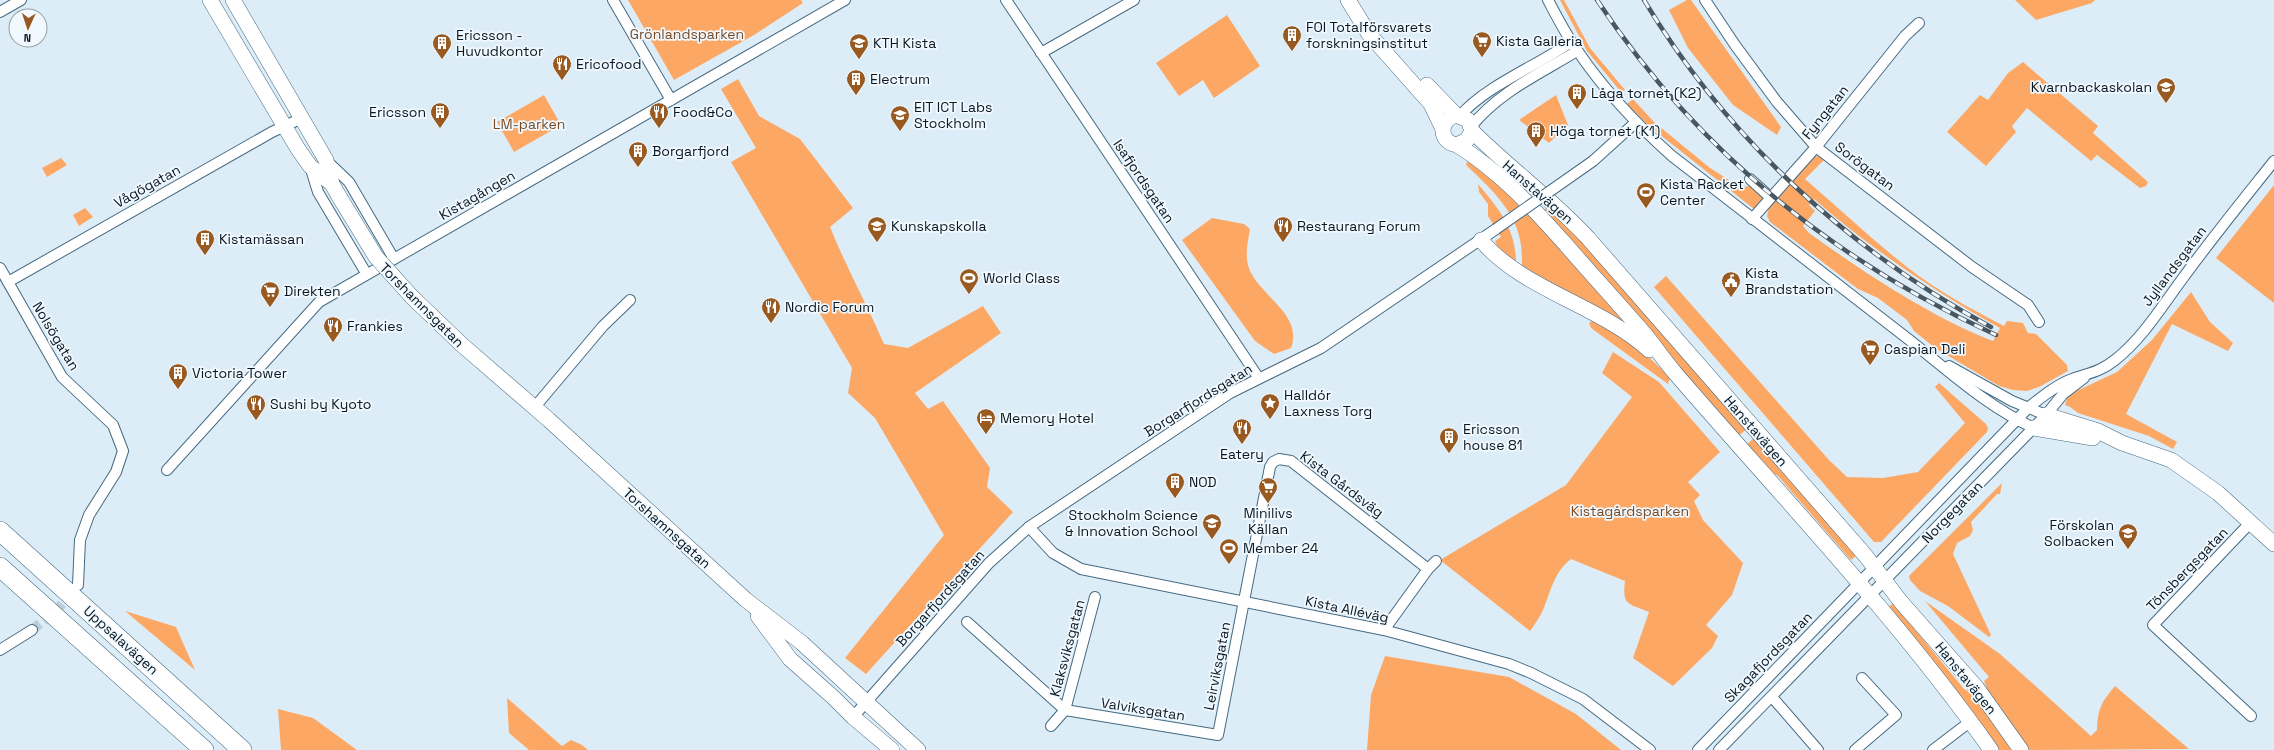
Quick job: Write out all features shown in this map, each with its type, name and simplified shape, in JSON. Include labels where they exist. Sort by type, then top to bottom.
[{"type":"highway","name":"Uppsalavägen","points":[[0,531],[242,750]]},
{"type":"highway","name":"Uppsalavägen","points":[[0,566],[204,750]]},
{"type":"main road","name":"Torshamnsgatan","points":[[210,0],[284,126],[310,166],[332,184]]},
{"type":"main road","name":"Torshamnsgatan","points":[[234,0],[326,160],[332,184],[340,198],[376,257],[412,297],[461,344],[746,600],[802,643],[918,750]]},
{"type":"main road","name":"Hanstavägen","points":[[1350,2],[1363,14],[1414,73],[1458,115],[1468,120],[1471,129],[1496,156],[1564,212],[1588,238],[1875,568],[1977,688],[2021,750]]},
{"type":"main road","name":"Hanstavägen","points":[[1350,2],[1369,34],[1431,104],[1442,127],[1444,137],[1453,144],[1458,145],[1483,161],[1510,184],[1534,208],[1643,333],[1674,372],[1870,597],[1971,721],[1991,750]]},
{"type":"main road","points":[[1442,127],[1448,119],[1458,115]]},
{"type":"main road","points":[[1458,145],[1467,140],[1471,129]]},
{"type":"main road","points":[[1481,240],[1504,264],[1638,340],[1674,372]]},
{"type":"main road","points":[[2046,415],[2098,431],[2122,443],[2166,458],[2188,470],[2218,493],[2274,544]]},
{"type":"main road","points":[[2034,428],[2122,443]]},
{"type":"main road","points":[[1738,444],[1755,430]]},
{"type":"main road","name":"Torshamnsgatan","points":[[746,600],[790,659],[853,717],[892,750]]},
{"type":"street","points":[[0,12],[21,0]]},
{"type":"street","points":[[613,0],[671,100]]},
{"type":"street","name":"Kistagången","points":[[167,470],[308,312],[319,302],[366,273],[394,259],[845,0]]},
{"type":"street","name":"Isafjordsgatan","points":[[1006,0],[1258,378]]},
{"type":"street","points":[[1041,52],[1134,0]]},
{"type":"street","points":[[1548,0],[1574,46],[1635,123],[1672,156],[1925,352],[1966,387],[2017,420],[2034,428]]},
{"type":"street","name":"Sorögatan","points":[[1705,0],[1735,45],[1777,102],[1816,147],[1972,267],[2028,305],[2039,322]]},
{"type":"street","name":"Fyngatan","points":[[1752,219],[1816,147],[1905,36],[1919,23]]},
{"type":"street","points":[[1458,115],[1488,94],[1574,46]]},
{"type":"street","points":[[1471,129],[1480,115],[1496,102],[1574,46]]},
{"type":"street","name":"Vågögatan","points":[[8,282],[284,126],[302,118]]},
{"type":"street","name":"Borgarfjordsgatan","points":[[853,717],[989,562],[1029,527],[1230,393],[1321,348],[1496,230],[1593,161],[1635,123]]},
{"type":"street","name":"Torshamnsgatan","points":[[326,160],[349,182],[394,259]]},
{"type":"street","name":"Jyllandsgatan","points":[[2046,415],[2062,394],[2087,376],[2116,359],[2137,339],[2223,224],[2274,161]]},
{"type":"street","name":"Torshamnsgatan","points":[[310,166],[318,192],[366,273]]},
{"type":"street","points":[[1750,179],[1770,197]]},
{"type":"street","name":"Nolsögatan","points":[[0,268],[62,377],[113,424],[123,450],[116,472],[89,515],[80,540],[78,585]]},
{"type":"street","points":[[534,408],[603,326],[630,300]]},
{"type":"street","points":[[1925,352],[2012,401],[2046,415]]},
{"type":"street","name":"Jyllandsgatan","points":[[2029,408],[2053,389],[2072,379],[2087,376]]},
{"type":"street","name":"Norgegatan","points":[[1859,584],[2029,408]]},
{"type":"street","name":"Norgegatan","points":[[1870,597],[2046,415]]},
{"type":"street","name":"Kista Gårdsväg","points":[[1244,603],[1270,467],[1273,462],[1279,459],[1291,461],[1316,478],[1428,569]]},
{"type":"street","name":"Tönsbergsgatan","points":[[2251,522],[2153,625],[2251,716]]},
{"type":"street","name":"Kista Alléväg","points":[[1029,527],[1052,553],[1081,569],[1384,630],[1436,643],[1531,673],[1583,699],[1650,750]]},
{"type":"street","points":[[1384,630],[1428,569],[1436,562]]},
{"type":"street","name":"Skagafjordsgatan","points":[[1698,750],[1859,584]]},
{"type":"street","name":"Klaksviksgatan","points":[[1051,726],[1065,710],[1095,597]]},
{"type":"street","points":[[1719,750],[1870,597]]},
{"type":"street","name":"Leirviksgatan","points":[[1218,735],[1244,603]]},
{"type":"street","points":[[967,622],[1065,710]]},
{"type":"street","points":[[1,647],[32,630]]},
{"type":"street","points":[[1855,750],[1896,715],[1862,678]]},
{"type":"street","points":[[1772,697],[1818,750]]},
{"type":"street","name":"Valviksgatan","points":[[1065,710],[1218,735]]},
{"type":"street","points":[[1933,750],[1971,721]]},
{"type":"green space","name":"Grönlandsparken","points":[[628,0],[801,0],[803,3],[754,35],[674,80]]},
{"type":"green space","points":[[1560,0],[1564,0],[1590,48],[1625,90],[1621,92],[1587,51]]},
{"type":"green space","points":[[1687,0],[1691,0],[1781,127],[1777,135],[1733,105],[1688,48],[1669,10]]},
{"type":"green space","points":[[2015,0],[2095,0],[2092,3],[2036,20]]},
{"type":"green space","points":[[1227,15],[1260,66],[1214,98],[1203,80],[1179,96],[1156,63]]},
{"type":"green space","points":[[2023,62],[2098,126],[2093,133],[2148,182],[2146,186],[2140,188],[2097,155],[2091,161],[2027,108],[2012,126],[2016,132],[1986,166],[1947,132],[1980,95],[1988,100],[2008,73]]},
{"type":"green space","points":[[738,79],[759,116],[800,139],[853,208],[830,227],[884,344],[908,348],[983,306],[1001,333],[915,393],[928,409],[943,401],[990,468],[987,487],[1013,512],[866,674],[845,658],[944,535],[875,418],[848,393],[852,368],[731,162],[756,148],[721,89]]},
{"type":"green space","name":"LM-parken","points":[[544,95],[561,125],[514,152],[497,122]]},
{"type":"green space","points":[[1556,95],[1568,125],[1549,143],[1519,120]]},
{"type":"green space","points":[[1633,99],[1654,122],[1710,168],[1740,187],[1752,186],[1763,198],[1754,209],[1649,126],[1627,104]]},
{"type":"green space","points":[[1819,156],[1825,159],[1805,179],[1881,246],[1930,284],[1979,313],[2004,326],[2007,321],[2023,323],[2028,333],[2036,334],[2067,365],[2068,371],[2039,387],[2027,391],[2013,390],[1999,386],[1935,348],[1914,331],[1907,320],[1878,298],[1858,289],[1770,222],[1767,216],[1769,207],[1813,157]],"holes":[[[1814,199],[1880,252],[1927,284],[2000,328],[1993,341],[1945,319],[1898,293],[1830,248],[1809,233],[1803,226],[1815,211],[1809,205]]]},
{"type":"green space","points":[[61,158],[67,165],[47,177],[42,168]]},
{"type":"green space","points":[[1468,160],[1511,191],[1633,330],[1522,268],[1522,250],[1520,240],[1512,218],[1499,199],[1466,165]]},
{"type":"green space","points":[[1478,184],[1493,202],[1510,230],[1516,263],[1500,252],[1495,241],[1501,237],[1488,216],[1488,204],[1479,192]]},
{"type":"green space","points":[[2274,185],[2274,303],[2216,258]]},
{"type":"green space","points":[[1548,206],[1575,231],[1747,429],[1738,436],[1542,212]]},
{"type":"green space","points":[[85,208],[93,217],[79,226],[73,215]]},
{"type":"green space","points":[[1212,218],[1244,224],[1250,229],[1247,252],[1248,265],[1260,286],[1285,314],[1291,324],[1293,336],[1291,348],[1274,354],[1255,341],[1182,240]]},
{"type":"green space","points":[[1666,276],[1829,460],[1847,477],[1883,478],[1918,472],[1965,423],[1935,387],[1939,383],[1986,424],[1988,428],[1987,432],[1881,542],[1874,542],[1654,287]]},
{"type":"green space","points":[[2191,292],[2210,322],[2233,343],[2228,351],[2172,324],[2126,414],[2177,442],[2173,449],[2149,436],[2078,413],[2065,405],[2068,395],[2117,372],[2152,340]]},
{"type":"green space","points":[[1593,320],[1635,344],[1670,377],[1668,384],[1591,328],[1589,323]]},
{"type":"green space","name":"Kistagårdsparken","points":[[1613,352],[1659,382],[1720,452],[1688,482],[1700,495],[1694,501],[1703,520],[1743,563],[1732,595],[1706,625],[1718,636],[1712,648],[1673,686],[1633,658],[1649,612],[1631,605],[1628,602],[1624,589],[1625,581],[1571,559],[1565,564],[1557,576],[1542,613],[1530,631],[1440,560],[1566,485],[1632,397],[1602,373]]},
{"type":"green space","points":[[1754,438],[1857,555],[1851,560],[1778,476],[1767,470],[1746,445]]},
{"type":"green space","points":[[2002,483],[2000,494],[1997,494],[1971,522],[1973,530],[1970,536],[1957,543],[1953,554],[1991,635],[1989,637],[1948,606],[1920,591],[1910,580],[1909,576]]},
{"type":"green space","points":[[1925,601],[2000,654],[2091,736],[2097,730],[2098,716],[2101,706],[2115,686],[2189,749],[2027,750],[1991,698],[1984,681],[1989,677]]},
{"type":"green space","points":[[1893,603],[1964,689],[1976,696],[2013,750],[1998,750],[1888,608]]},
{"type":"green space","points":[[125,611],[176,627],[195,670]]},
{"type":"green space","points":[[1385,656],[1509,677],[1576,714],[1621,750],[1367,750],[1371,695]]},
{"type":"green space","points":[[507,698],[562,746],[571,740],[582,745],[588,750],[529,750],[509,733]]},
{"type":"green space","points":[[278,709],[313,718],[357,750],[281,750]]},
{"type":"tunnel","points":[[32,630],[57,610],[73,591]]},
{"type":"railway","points":[[1597,0],[1636,55],[1679,106],[1724,153],[1773,196],[1824,236],[1879,272],[1936,305],[1996,335]]},
{"type":"railway","points":[[1644,0],[1677,51],[1713,99],[1753,144],[1795,187],[1841,227],[1889,263],[1939,297],[1991,327]]},
{"type":"place","name":"FOI Totalförsvarets forskningsinstitut","points":[[1292,52]]},
{"type":"place","name":"Kista Galleria","points":[[1482,58]]},
{"type":"place","name":"Ericsson - Huvudkontor","points":[[442,60]]},
{"type":"place","name":"KTH Kista","points":[[859,60]]},
{"type":"place","name":"Ericofood","points":[[562,81]]},
{"type":"place","name":"Electrum","points":[[856,96]]},
{"type":"place","name":"Kvarnbackaskolan","points":[[2166,104]]},
{"type":"place","name":"Låga tornet (K2)","points":[[1577,110]]},
{"type":"place","name":"Ericsson","points":[[440,129]]},
{"type":"place","name":"Food&Co","points":[[659,129]]},
{"type":"place","name":"EIT ICT Labs Stockholm","points":[[900,132]]},
{"type":"place","name":"Höga tornet (K1)","points":[[1536,148]]},
{"type":"place","name":"Borgarfjord","points":[[638,168]]},
{"type":"place","name":"Kista Racket Center","points":[[1646,209]]},
{"type":"place","name":"Kunskapskolla","points":[[877,243]]},
{"type":"place","name":"Restaurang Forum","points":[[1283,243]]},
{"type":"place","name":"Kistamässan","points":[[205,256]]},
{"type":"place","name":"World Class","points":[[969,295]]},
{"type":"place","name":"Kista Brandstation","points":[[1731,298]]},
{"type":"place","name":"Direkten","points":[[270,308]]},
{"type":"place","name":"Nordic Forum","points":[[771,324]]},
{"type":"place","name":"Frankies","points":[[333,343]]},
{"type":"place","name":"Caspian Deli","points":[[1870,366]]},
{"type":"place","name":"Victoria Tower","points":[[178,390]]},
{"type":"place","name":"Halldór Laxness Torg","points":[[1270,420]]},
{"type":"place","name":"Sushi by Kyoto","points":[[256,421]]},
{"type":"place","name":"Memory Hotel","points":[[986,435]]},
{"type":"place","name":"Eatery","points":[[1242,445]]},
{"type":"place","name":"Ericsson house 81","points":[[1449,454]]},
{"type":"place","name":"NOD","points":[[1175,499]]},
{"type":"place","name":"Minilivs Källan","points":[[1268,504]]},
{"type":"place","name":"Stockholm Science & Innovation School","points":[[1212,540]]},
{"type":"place","name":"Förskolan Solbacken","points":[[2128,550]]},
{"type":"place","name":"Member 24","points":[[1229,565]]}]
